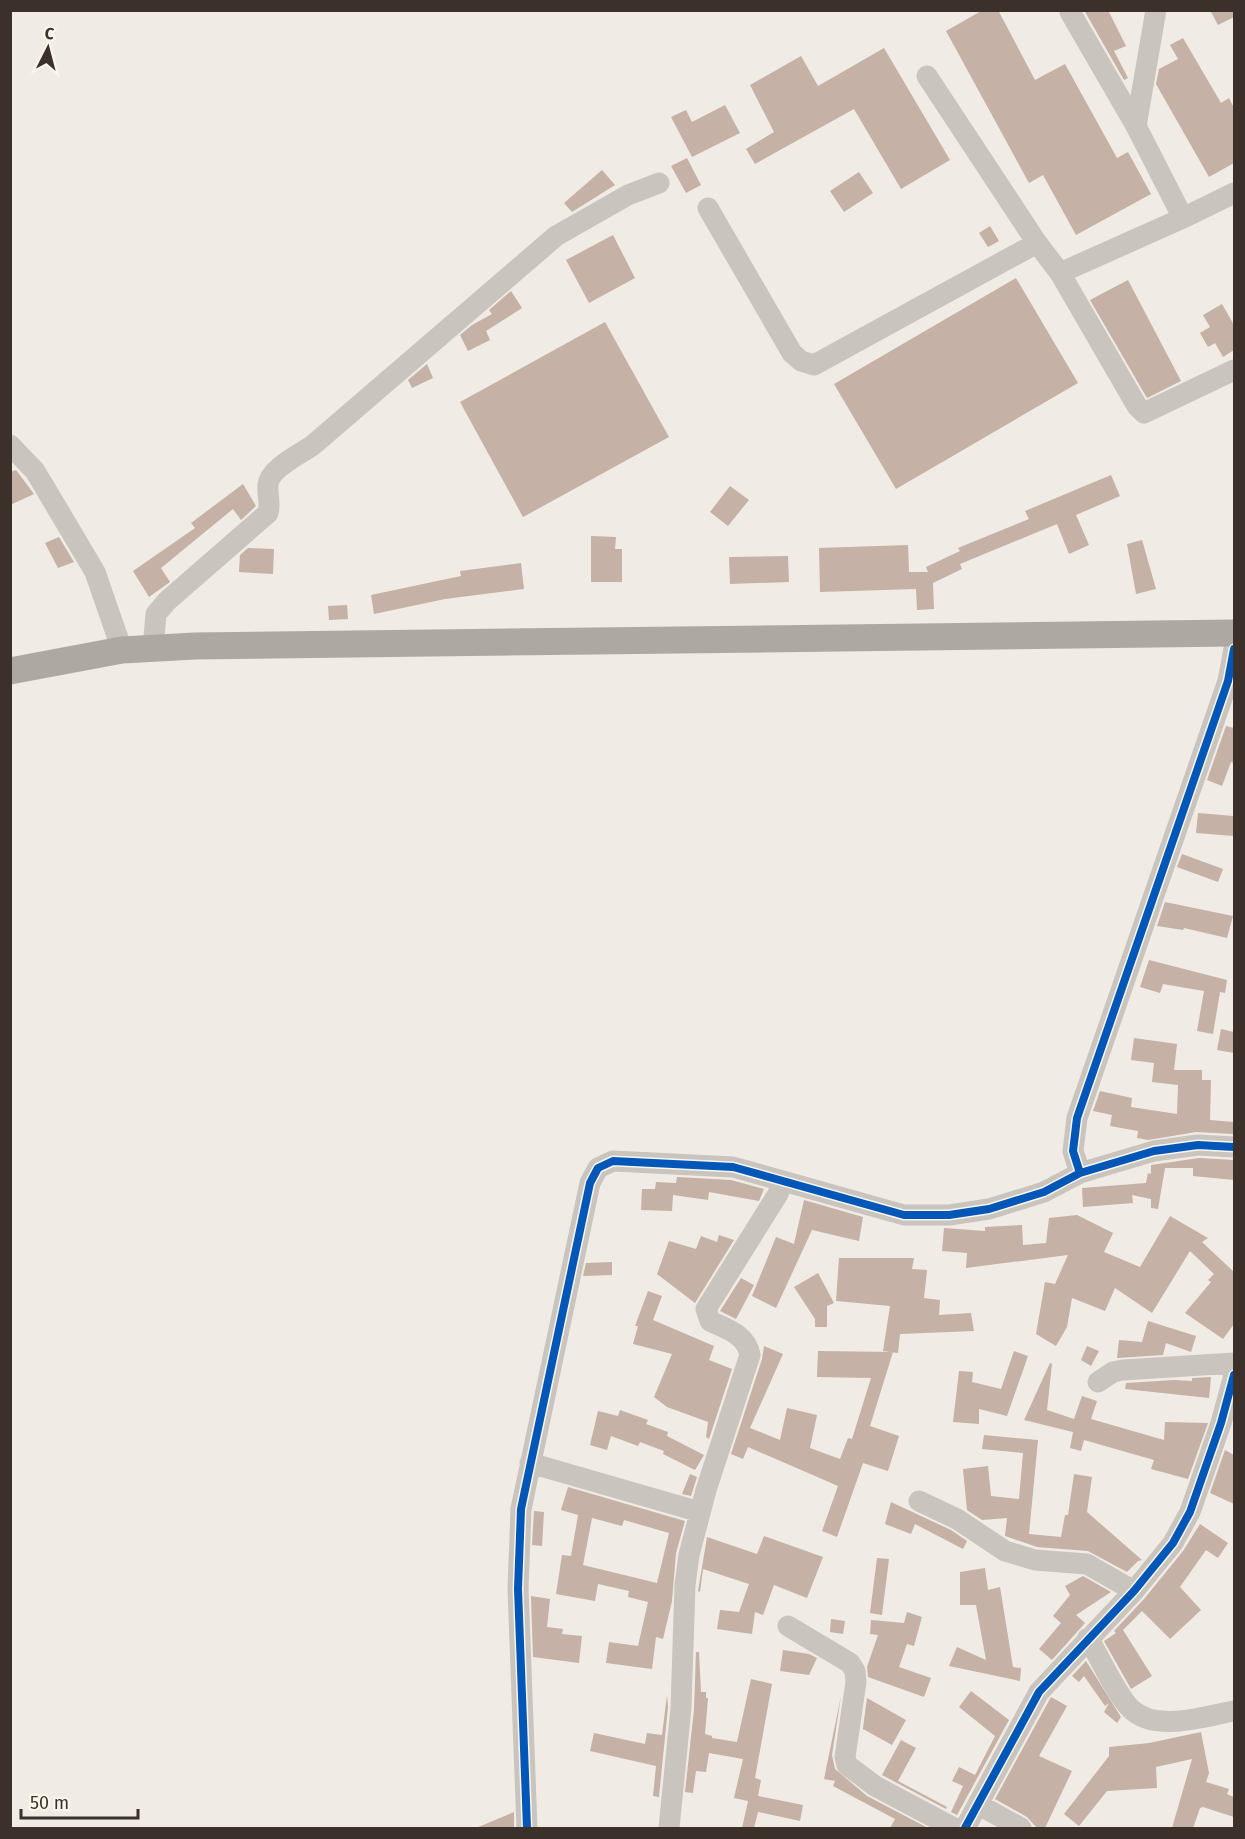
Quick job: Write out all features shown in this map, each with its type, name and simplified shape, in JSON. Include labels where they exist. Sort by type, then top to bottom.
[{"type":"main road","points":[[10,671],[122,650],[153,649],[1234,633]]},
{"type":"street","points":[[1136,126],[1156,10]]},
{"type":"street","points":[[1070,12],[1136,126],[1183,218]]},
{"type":"street","points":[[927,76],[1037,243],[1060,273],[1137,406],[1144,413],[1234,370]]},
{"type":"street","points":[[153,649],[156,614],[161,608],[268,513],[270,503],[268,482],[272,473],[313,445],[556,236],[628,195],[659,183]]},
{"type":"street","points":[[1060,273],[1234,193]]},
{"type":"street","points":[[708,208],[792,353],[801,361],[814,365],[1037,243]]},
{"type":"street","points":[[10,446],[35,471],[95,572],[122,650]]},
{"type":"street","points":[[1080,1173],[1073,1151],[1077,1118],[1228,681],[1234,649]]},
{"type":"street","points":[[527,1828],[518,1589],[522,1509],[573,1253],[590,1183],[598,1168],[613,1161],[733,1167],[904,1215],[949,1215],[989,1209],[1033,1195],[1080,1173],[1154,1151],[1198,1145],[1234,1147]]},
{"type":"street","points":[[669,1828],[681,1708],[685,1585],[689,1554],[750,1354],[749,1347],[741,1336],[710,1321],[706,1309],[778,1194],[782,1181]]},
{"type":"street","points":[[1098,1382],[1113,1372],[1123,1370],[1234,1363]]},
{"type":"street","points":[[965,1828],[1039,1692],[1134,1591],[1173,1543],[1190,1512],[1221,1423],[1234,1375]]},
{"type":"street","points":[[530,1463],[700,1512]]},
{"type":"street","points":[[919,1501],[957,1520],[1005,1551],[1035,1560],[1087,1564],[1100,1568],[1134,1591]]},
{"type":"street","points":[[788,1626],[850,1663],[855,1671],[856,1682],[845,1756],[847,1765],[875,1786],[954,1828]]},
{"type":"street","points":[[1088,1638],[1130,1708],[1141,1717],[1174,1721],[1234,1711]]},
{"type":"street","points":[[978,1805],[1021,1828]]},
{"type":"building","points":[[983,10],[998,10],[1035,80],[1065,64],[1117,158],[1128,152],[1151,194],[1076,235],[1043,175],[1029,183],[946,31]]},
{"type":"building","points":[[1084,10],[1108,10],[1126,46],[1114,51],[1128,78],[1124,80]]},
{"type":"building","points":[[1210,10],[1234,10],[1234,17],[1218,25]]},
{"type":"building","points":[[1183,38],[1221,103],[1229,98],[1234,108],[1234,163],[1209,177],[1156,84],[1159,69],[1178,59],[1170,45]]},
{"type":"building","points":[[884,48],[950,160],[901,189],[854,109],[755,164],[746,149],[774,132],[750,85],[801,56],[818,86]]},
{"type":"building","points":[[725,105],[740,133],[692,157],[671,117],[686,110],[692,122]]},
{"type":"building","points":[[687,158],[701,185],[686,193],[671,166]]},
{"type":"building","points":[[602,170],[615,185],[572,212],[564,203]]},
{"type":"building","points":[[859,172],[873,193],[844,212],[830,191]]},
{"type":"building","points":[[990,226],[999,241],[988,247],[979,233]]},
{"type":"building","points":[[613,235],[635,278],[589,303],[566,260]]},
{"type":"building","points":[[1016,278],[1078,383],[896,489],[834,384]]},
{"type":"building","points":[[1128,280],[1181,381],[1147,398],[1090,300]]},
{"type":"building","points":[[511,291],[522,308],[486,331],[490,340],[468,351],[460,335],[492,314],[489,310]]},
{"type":"building","points":[[1222,304],[1234,325],[1234,350],[1223,357],[1215,343],[1208,347],[1200,333],[1210,327],[1203,315]]},
{"type":"building","points":[[605,322],[669,437],[523,517],[460,402]]},
{"type":"building","points":[[427,364],[433,378],[412,388],[408,380]]},
{"type":"building","points":[[16,470],[34,494],[10,505],[10,472]]},
{"type":"building","points":[[1111,475],[1120,496],[1076,515],[1089,545],[1069,554],[1057,524],[960,564],[962,569],[933,583],[934,609],[917,610],[916,589],[820,592],[819,548],[908,545],[909,572],[928,572],[926,567],[960,551],[958,548],[1029,519],[1025,511]]},
{"type":"building","points":[[243,484],[256,506],[241,520],[233,509],[161,568],[170,582],[149,597],[133,571],[195,528],[191,523]]},
{"type":"building","points":[[730,486],[749,500],[728,526],[710,512]]},
{"type":"building","points":[[591,536],[616,537],[615,549],[622,549],[622,582],[591,582]]},
{"type":"building","points":[[59,537],[74,562],[58,568],[45,543]]},
{"type":"building","points":[[1142,540],[1156,589],[1136,594],[1127,544]]},
{"type":"building","points":[[248,548],[274,549],[273,574],[239,572],[240,555]]},
{"type":"building","points":[[788,556],[789,582],[730,584],[729,557]]},
{"type":"building","points":[[521,563],[524,589],[445,599],[374,614],[371,595],[461,576],[460,571]]},
{"type":"building","points":[[347,605],[348,619],[329,620],[328,606]]},
{"type":"building","points":[[1226,726],[1234,728],[1234,763],[1231,762],[1222,786],[1207,780]]},
{"type":"building","points":[[1198,813],[1234,816],[1234,836],[1196,833]]},
{"type":"building","points":[[1182,854],[1223,869],[1218,882],[1177,867]]},
{"type":"building","points":[[1165,902],[1233,916],[1227,938],[1184,928],[1183,930],[1157,926]]},
{"type":"building","points":[[1149,960],[1227,980],[1225,993],[1220,992],[1213,1034],[1197,1031],[1204,991],[1163,984],[1160,993],[1140,987]]},
{"type":"building","points":[[1221,1029],[1234,1032],[1234,1053],[1217,1050]]},
{"type":"building","points":[[1134,1038],[1177,1044],[1174,1070],[1202,1070],[1202,1080],[1211,1080],[1210,1120],[1234,1122],[1234,1134],[1196,1132],[1148,1140],[1137,1138],[1138,1131],[1110,1126],[1112,1115],[1093,1111],[1100,1091],[1132,1098],[1131,1107],[1177,1114],[1178,1085],[1152,1082],[1154,1063],[1131,1060]]},
{"type":"building","points":[[1199,1158],[1234,1160],[1234,1180],[1193,1176],[1193,1168],[1165,1168],[1158,1209],[1151,1208],[1151,1199],[1132,1195],[1133,1203],[1083,1207],[1082,1188],[1146,1183],[1148,1173],[1151,1174],[1151,1165]]},
{"type":"building","points":[[677,1177],[731,1180],[764,1189],[759,1201],[709,1192],[708,1200],[673,1195],[672,1211],[641,1210],[642,1189],[655,1189],[656,1182],[676,1183]]},
{"type":"building","points":[[804,1200],[863,1217],[859,1241],[812,1230],[776,1308],[752,1296],[776,1237],[794,1244]]},
{"type":"building","points":[[1077,1215],[1113,1233],[1104,1252],[1140,1267],[1170,1216],[1208,1238],[1202,1242],[1234,1272],[1234,1324],[1223,1339],[1185,1313],[1211,1282],[1208,1280],[1214,1274],[1190,1251],[1152,1313],[1115,1288],[1105,1311],[1072,1298],[1067,1327],[1056,1346],[1036,1334],[1045,1282],[1055,1284],[1068,1255],[966,1268],[967,1253],[942,1251],[944,1228],[985,1231],[985,1227],[1022,1225],[1023,1245],[1046,1243],[1049,1218]]},
{"type":"building","points":[[719,1235],[734,1240],[695,1303],[657,1274],[669,1241],[696,1249],[701,1236],[717,1242]]},
{"type":"building","points":[[839,1258],[914,1258],[912,1269],[927,1270],[924,1298],[940,1300],[939,1315],[971,1313],[974,1331],[900,1334],[898,1353],[883,1351],[890,1306],[836,1301]]},
{"type":"building","points":[[612,1262],[612,1275],[583,1276],[586,1263]]},
{"type":"building","points":[[818,1273],[834,1303],[827,1306],[827,1327],[815,1327],[815,1319],[794,1287]]},
{"type":"building","points":[[741,1278],[754,1285],[736,1319],[720,1311]]},
{"type":"building","points":[[648,1291],[662,1296],[653,1320],[714,1346],[709,1360],[732,1369],[709,1439],[706,1437],[708,1422],[667,1407],[654,1397],[672,1354],[633,1344],[638,1326],[635,1326]]},
{"type":"building","points":[[1148,1321],[1196,1336],[1191,1352],[1166,1343],[1163,1355],[1117,1358],[1119,1340],[1142,1342]]},
{"type":"building","points":[[764,1346],[783,1354],[750,1428],[780,1440],[787,1408],[817,1415],[810,1448],[840,1459],[848,1438],[852,1439],[871,1378],[817,1377],[818,1351],[893,1352],[870,1426],[899,1436],[888,1471],[863,1463],[837,1537],[822,1531],[838,1486],[748,1447],[743,1459],[731,1454],[762,1359]]},
{"type":"building","points":[[1087,1346],[1099,1351],[1091,1366],[1081,1360]]},
{"type":"building","points":[[1014,1351],[1028,1356],[1007,1416],[979,1409],[979,1424],[953,1422],[959,1371],[973,1372],[972,1382],[1001,1389]]},
{"type":"building","points":[[1050,1363],[1052,1364],[1047,1410],[1074,1419],[1082,1396],[1097,1401],[1091,1419],[1164,1440],[1165,1422],[1208,1423],[1188,1479],[1151,1469],[1154,1460],[1084,1440],[1081,1451],[1070,1448],[1073,1432],[1024,1420]]},
{"type":"building","points":[[1211,1377],[1209,1398],[1125,1389],[1126,1383],[1192,1381],[1192,1378]]},
{"type":"building","points":[[620,1410],[648,1420],[646,1424],[668,1432],[667,1436],[704,1455],[695,1470],[663,1454],[664,1451],[640,1442],[638,1446],[611,1436],[607,1450],[590,1445],[598,1411],[618,1416]]},
{"type":"building","points":[[984,1435],[1038,1440],[1029,1534],[1061,1537],[1065,1515],[1068,1515],[1074,1474],[1092,1477],[1087,1512],[1142,1560],[1127,1572],[1088,1551],[1037,1547],[1005,1536],[1007,1518],[982,1520],[967,1510],[963,1469],[988,1466],[991,1496],[1019,1499],[1023,1453],[982,1449]]},
{"type":"building","points":[[1225,1450],[1234,1455],[1234,1504],[1210,1493]]},
{"type":"building","points":[[690,1474],[697,1477],[691,1496],[682,1494]]},
{"type":"building","points":[[568,1487],[685,1521],[676,1553],[672,1601],[663,1639],[656,1637],[652,1669],[606,1663],[609,1642],[638,1646],[648,1602],[628,1597],[629,1591],[598,1584],[595,1601],[556,1594],[562,1555],[571,1556],[578,1515],[561,1510]],"holes":[[[592,1518],[622,1526],[624,1520],[669,1533],[657,1583],[583,1565]]]},
{"type":"building","points":[[891,1502],[951,1530],[967,1541],[963,1549],[915,1524],[911,1534],[885,1524]]},
{"type":"building","points":[[534,1511],[544,1512],[542,1546],[532,1545]]},
{"type":"building","points":[[1200,1524],[1228,1543],[1218,1558],[1206,1550],[1180,1587],[1201,1610],[1170,1639],[1142,1611],[1123,1630],[1152,1676],[1131,1689],[1104,1641],[1116,1633],[1114,1631],[1144,1599],[1183,1551]]},
{"type":"building","points":[[764,1536],[823,1557],[807,1598],[774,1585],[763,1615],[755,1612],[752,1634],[717,1629],[720,1610],[739,1612],[749,1584],[703,1569],[700,1592],[698,1591],[707,1537],[757,1554]]},
{"type":"building","points":[[877,1558],[889,1559],[882,1615],[870,1613]]},
{"type":"building","points":[[985,1568],[988,1590],[1000,1587],[1013,1667],[1021,1668],[1020,1681],[949,1666],[957,1647],[986,1660],[976,1605],[960,1605],[960,1572]]},
{"type":"building","points":[[1083,1576],[1111,1592],[1076,1615],[1085,1623],[1052,1660],[1039,1649],[1061,1623],[1053,1616],[1070,1595],[1065,1586]]},
{"type":"building","points":[[531,1596],[550,1599],[547,1627],[563,1629],[562,1634],[582,1636],[579,1663],[533,1657]]},
{"type":"building","points":[[907,1612],[922,1617],[914,1646],[907,1644],[899,1667],[931,1678],[924,1697],[868,1677],[867,1667],[878,1635],[870,1634],[871,1620],[904,1623]]},
{"type":"building","points":[[831,1619],[845,1621],[843,1634],[830,1632]]},
{"type":"building","points":[[783,1650],[809,1654],[817,1658],[809,1675],[780,1671]]},
{"type":"building","points":[[696,1652],[699,1652],[701,1692],[706,1692],[706,1698],[708,1698],[705,1734],[712,1738],[737,1742],[751,1679],[772,1684],[755,1778],[761,1780],[758,1796],[803,1805],[800,1821],[758,1812],[754,1828],[742,1828],[748,1801],[734,1798],[743,1759],[709,1753],[706,1772],[696,1771],[693,1793],[685,1792],[694,1709]]},
{"type":"building","points":[[1086,1661],[1121,1717],[1117,1723],[1104,1712],[1109,1703],[1105,1706],[1084,1676],[1079,1682],[1072,1676]]},
{"type":"building","points":[[971,1691],[1009,1720],[957,1815],[951,1812],[963,1786],[952,1781],[959,1767],[975,1775],[995,1736],[959,1707]]},
{"type":"building","points":[[667,1695],[668,1707],[659,1797],[653,1796],[656,1766],[590,1751],[594,1733],[645,1744],[647,1733],[662,1735]]},
{"type":"building","points":[[841,1696],[832,1755],[835,1769],[867,1796],[928,1828],[890,1828],[895,1819],[833,1786],[835,1781],[824,1779]]},
{"type":"building","points":[[1051,1697],[1067,1706],[1039,1756],[1072,1771],[1045,1828],[1037,1828],[1027,1817],[995,1799]]},
{"type":"building","points":[[867,1698],[906,1720],[892,1745],[863,1729],[859,1758]]},
{"type":"building","points":[[1201,1732],[1209,1773],[1206,1782],[1229,1789],[1227,1794],[1234,1797],[1234,1817],[1203,1807],[1200,1808],[1193,1828],[1172,1828],[1192,1759],[1156,1767],[1157,1788],[1107,1791],[1079,1826],[1064,1814],[1109,1756],[1109,1747],[1149,1743]]},
{"type":"building","points":[[901,1740],[916,1748],[898,1781],[947,1807],[946,1809],[882,1775]]},
{"type":"building","points":[[514,1812],[514,1828],[476,1828]]},
{"type":"cycle path","points":[[1080,1173],[1073,1151],[1077,1118],[1228,681],[1234,649]]},
{"type":"cycle path","points":[[527,1828],[518,1589],[521,1509],[590,1183],[598,1168],[613,1161],[733,1167],[904,1215],[949,1215],[989,1209],[1044,1192],[1080,1173],[1154,1151],[1198,1145],[1234,1147]]},
{"type":"cycle path","points":[[965,1828],[1039,1692],[1134,1591],[1173,1543],[1190,1512],[1221,1423],[1234,1375]]}]
